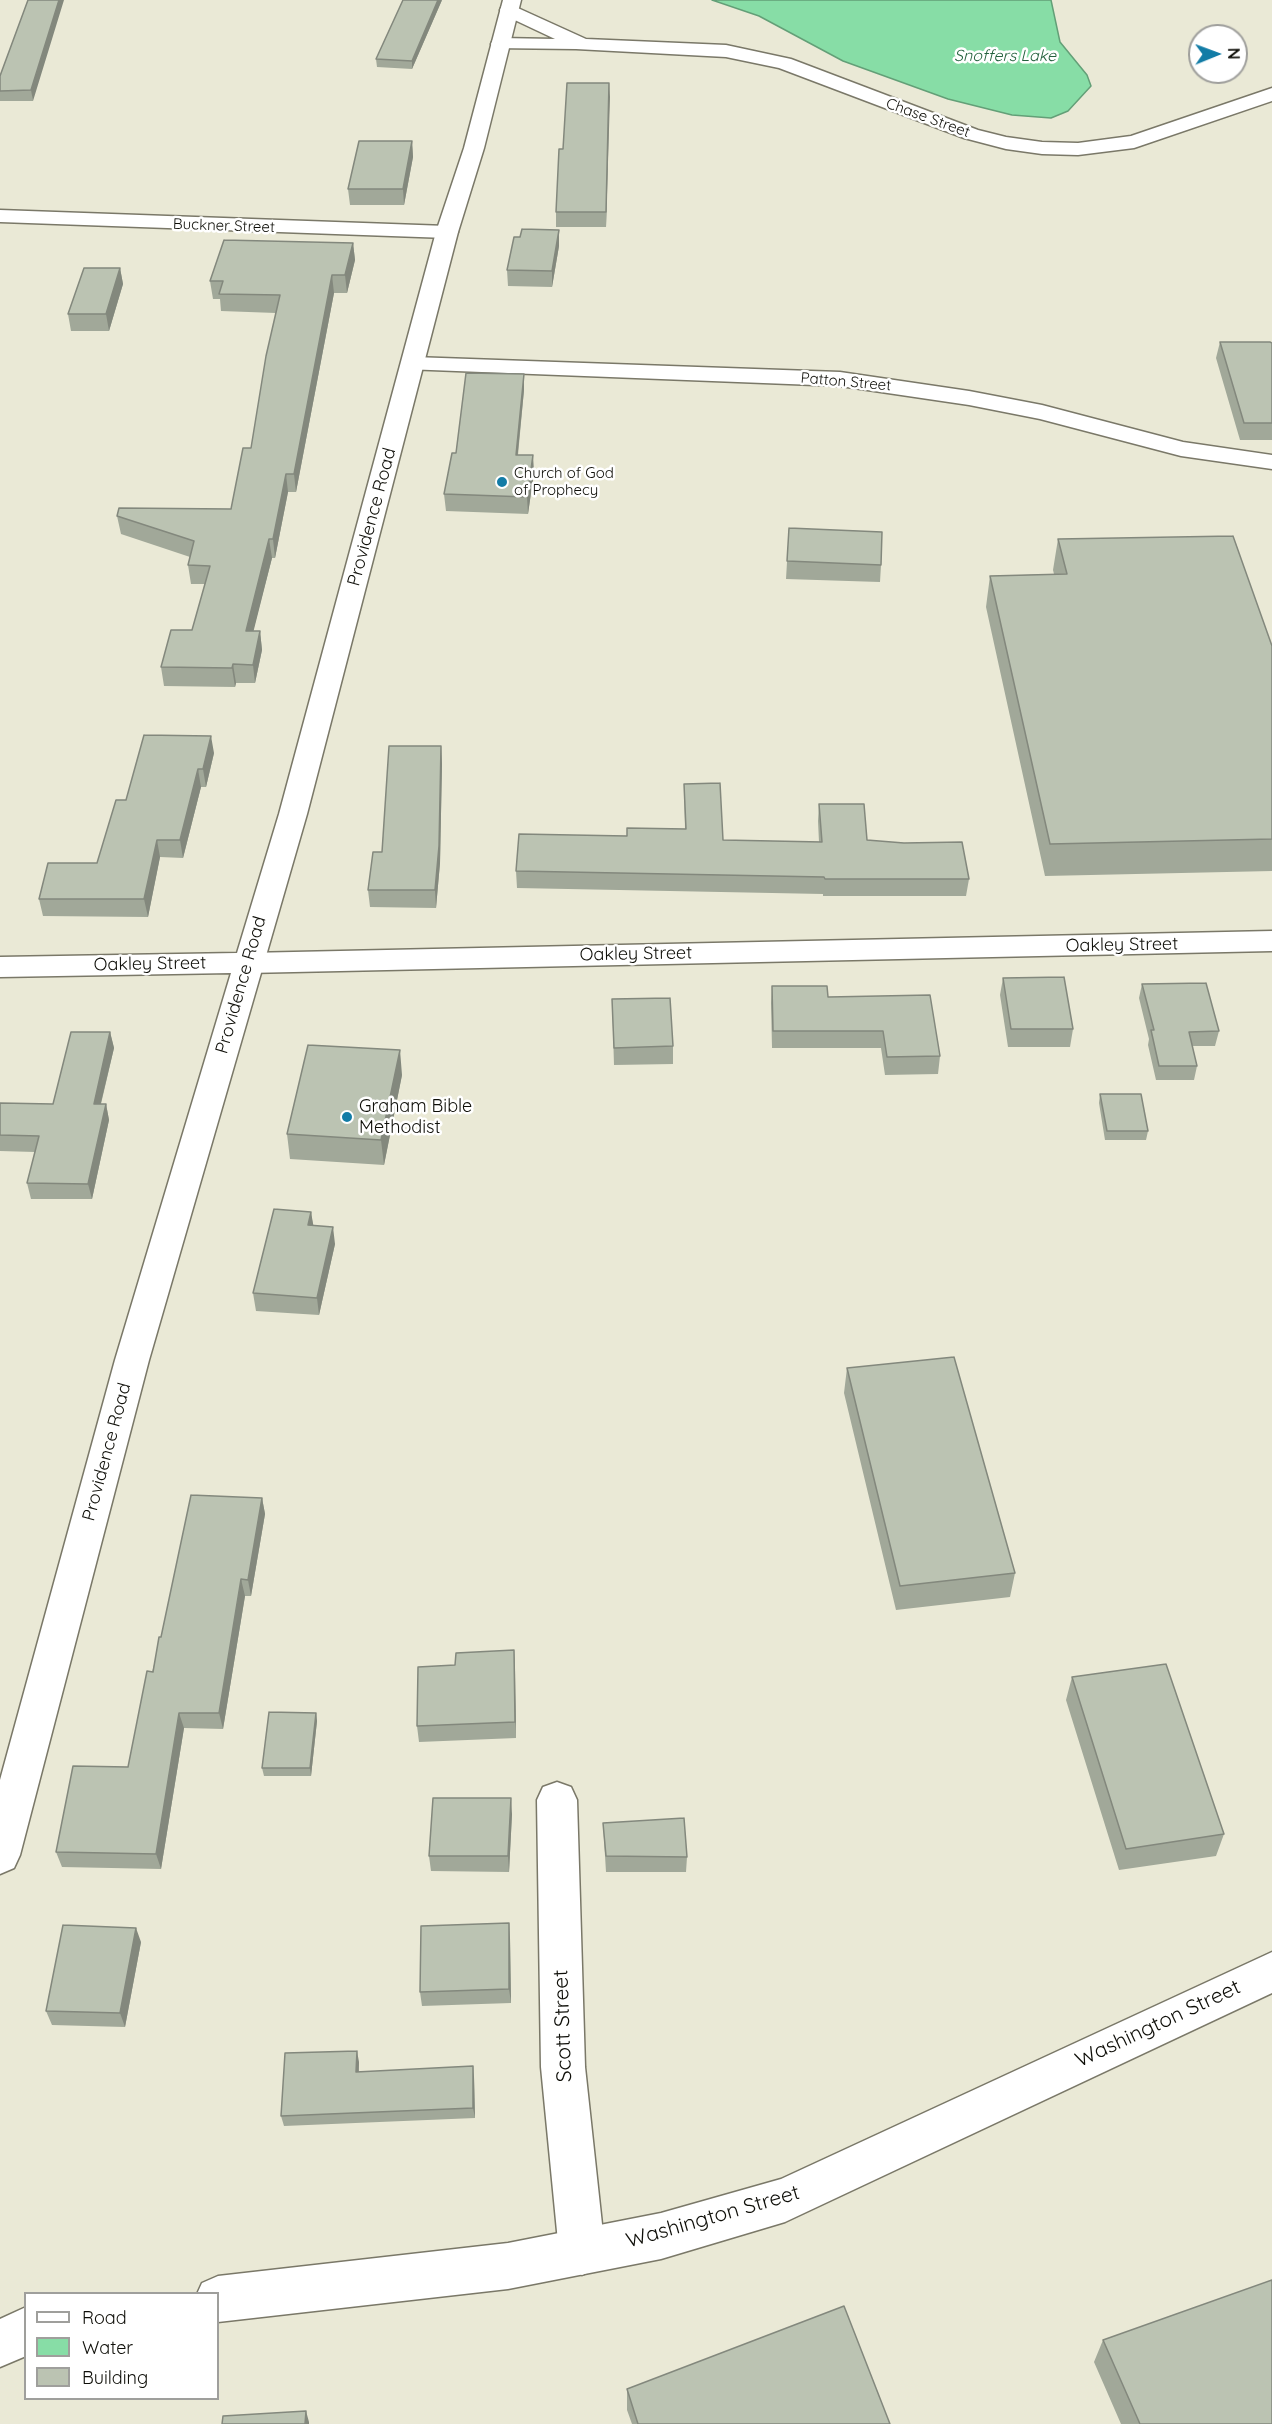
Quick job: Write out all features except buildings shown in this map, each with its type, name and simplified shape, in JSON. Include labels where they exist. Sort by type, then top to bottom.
[{"type":"street","name":"Providence Road","points":[[0,1855],[132,1360],[247,963],[293,814],[447,232],[482,116],[511,5]]},
{"type":"street","name":"Chase Street","points":[[511,5],[582,45]]},
{"type":"street","name":"Chase Street","points":[[500,44],[702,49],[751,55],[784,63],[971,134],[1006,143],[1042,148],[1078,149],[1134,142],[1272,94]]},
{"type":"street","name":"Buckner Street","points":[[0,216],[447,232]]},
{"type":"street","name":"Patton Street","points":[[413,364],[840,379],[1042,412],[1181,449],[1272,462]]},
{"type":"street","name":"Oakley Street","points":[[0,967],[1272,941]]},
{"type":"street","name":"Scott Street","points":[[558,1800],[563,2067],[582,2252]]},
{"type":"street","name":"Washington Street","points":[[219,2299],[508,2266],[662,2236],[785,2200],[1272,1972]]},
{"type":"street","points":[[0,2320],[24,2319]]},
{"type":"street","points":[[0,2344],[24,2331]]},
{"type":"water","name":"Snoffers Lake","points":[[712,0],[1051,0],[1060,42],[1087,75],[1091,86],[1068,111],[1051,118],[1012,115],[948,99],[843,61],[759,16]]},
{"type":"place","name":"Church of God of Prophecy","points":[[502,482]]},
{"type":"place","name":"Graham Bible Methodist","points":[[347,1117]]}]
